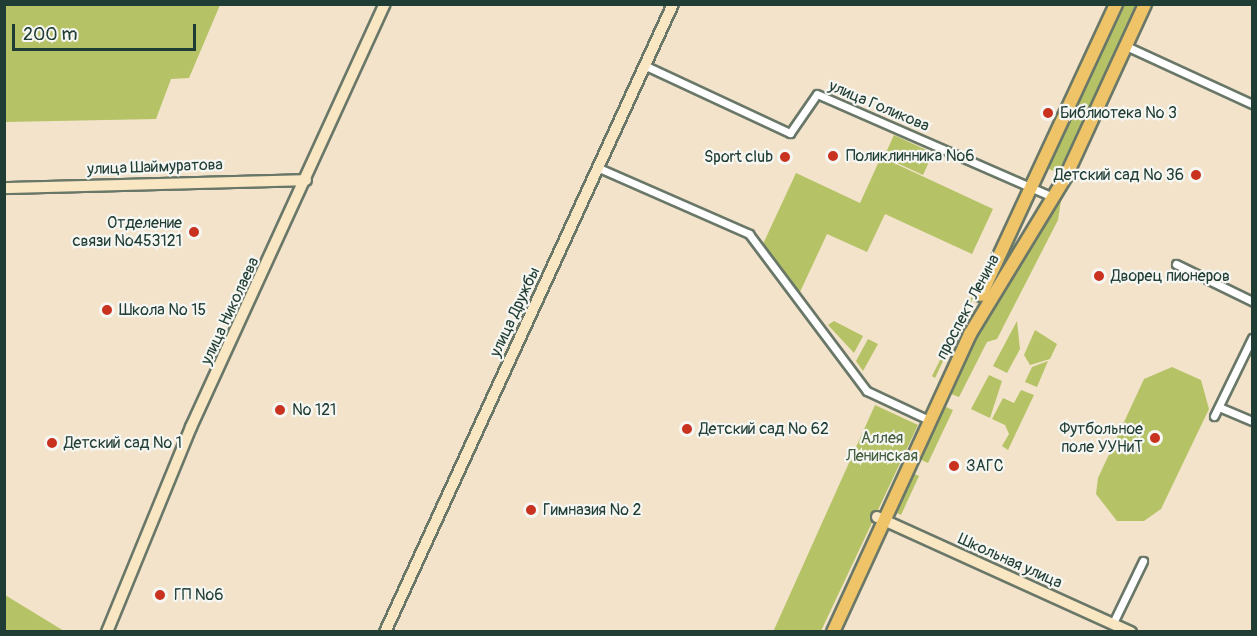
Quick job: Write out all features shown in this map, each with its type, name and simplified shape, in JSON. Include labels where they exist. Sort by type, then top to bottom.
[{"type":"main road","name":"улица Николаева","points":[[107,632],[131,563],[385,4]]},
{"type":"main road","name":"улица Дружбы","points":[[385,632],[673,4]]},
{"type":"main road","name":"проспект Ленина","points":[[833,632],[926,419],[1034,188],[1116,4]]},
{"type":"main road","name":"проспект Ленина","points":[[926,419],[993,289],[1053,197],[1145,4]]},
{"type":"main road","name":"улица Шаймуратова","points":[[4,188],[306,180]]},
{"type":"main road","name":"проспект Ленина","points":[[825,632],[881,519]]},
{"type":"main road","name":"Школьная улица","points":[[881,519],[1131,632]]},
{"type":"street","points":[[1126,46],[1252,104]]},
{"type":"street","name":"улица Голикова","points":[[646,66],[790,133],[817,94],[1053,197]]},
{"type":"street","points":[[599,168],[750,234],[867,391],[926,419]]},
{"type":"street","points":[[1176,264],[1252,301]]},
{"type":"street","points":[[1214,416],[1252,338]]},
{"type":"street","points":[[1219,407],[1252,421]]},
{"type":"street","points":[[1113,623],[1143,561]]},
{"type":"green space","points":[[4,5],[220,5],[189,78],[171,79],[156,119],[5,122]]},
{"type":"green space","points":[[1119,5],[1139,5],[1058,173],[1049,169],[1049,159]]},
{"type":"green space","points":[[894,135],[933,153],[923,175],[884,157]]},
{"type":"green space","points":[[881,157],[993,209],[972,254],[885,214],[867,252],[827,234],[800,292],[763,244],[796,173],[860,203]]},
{"type":"green space","points":[[1063,188],[1058,220],[997,339],[987,342],[959,397],[946,392],[1027,241]]},
{"type":"green space","points":[[1008,224],[935,378],[932,376]]},
{"type":"green space","points":[[834,321],[863,336],[854,353],[828,325]]},
{"type":"green space","points":[[1017,321],[1020,349],[1007,373],[993,366]]},
{"type":"green space","points":[[1035,330],[1057,344],[1050,359],[1030,365],[1024,355]]},
{"type":"green space","points":[[868,339],[878,344],[863,371],[856,361]]},
{"type":"green space","points":[[1048,361],[1037,387],[1025,382],[1032,367]]},
{"type":"green space","name":"Футбольное поле УУНиТ","points":[[1172,367],[1201,380],[1209,409],[1161,509],[1144,521],[1117,521],[1096,494],[1098,478],[1144,379]]},
{"type":"green space","points":[[989,375],[1002,381],[990,418],[971,409]]},
{"type":"green space","points":[[1021,390],[1034,395],[1008,450],[1002,446],[1009,434],[1005,425],[992,419],[1003,398],[1014,403]]},
{"type":"green space","points":[[939,404],[953,410],[928,463],[915,457]]},
{"type":"green space","name":"Аллея Ленинская","points":[[875,405],[918,425],[821,631],[773,632]]},
{"type":"green space","points":[[908,471],[919,476],[901,515],[891,510]]},
{"type":"green space","points":[[5,595],[64,631],[5,631]]},
{"type":"place","name":"Библиотека № 3","points":[[1048,113]]},
{"type":"place","name":"Поликлинника №6","points":[[833,156]]},
{"type":"place","name":"Sport club","points":[[785,157]]},
{"type":"place","name":"Детский сад № 36","points":[[1196,175]]},
{"type":"place","name":"Отделение связи №453121","points":[[194,232]]},
{"type":"place","name":"Дворец пионеров","points":[[1099,276]]},
{"type":"place","name":"Школа № 15","points":[[107,310]]},
{"type":"place","name":"№ 121","points":[[280,410]]},
{"type":"place","name":"Детский сад № 62","points":[[687,429]]},
{"type":"place","name":"Футбольное поле УУНиТ","points":[[1155,438]]},
{"type":"place","name":"Детский сад № 1","points":[[52,443]]},
{"type":"place","name":"ЗАГС","points":[[954,466]]},
{"type":"place","name":"Гимназия № 2","points":[[531,510]]},
{"type":"place","name":"ГП №6","points":[[160,595]]}]
